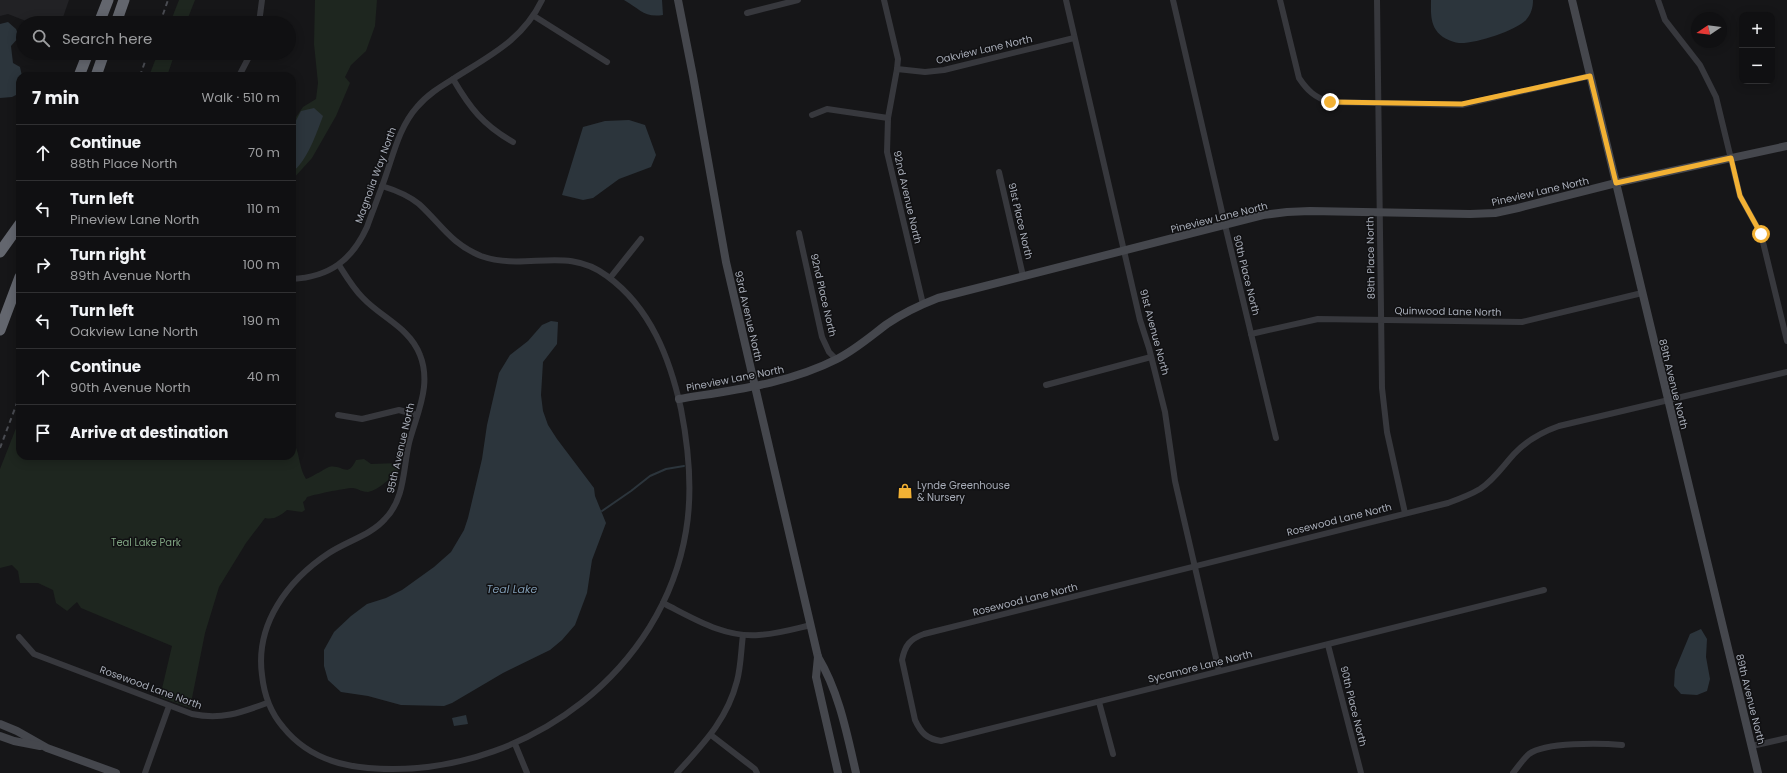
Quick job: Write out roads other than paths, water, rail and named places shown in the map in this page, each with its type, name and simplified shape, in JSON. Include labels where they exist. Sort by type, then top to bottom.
[{"type":"highway","points":[[102,16],[108,0]]},
{"type":"highway","points":[[118,16],[124,0]]},
{"type":"highway","points":[[81,72],[85,60]]},
{"type":"highway","points":[[97,72],[102,60]]},
{"type":"highway","points":[[0,252],[16,230]]},
{"type":"highway","points":[[0,330],[16,288]]},
{"type":"street","points":[[260,16],[262,0]]},
{"type":"street","name":"Magnolia Way North","points":[[296,278],[314,276],[339,265],[351,254],[360,241],[400,135],[407,121],[417,107],[428,96],[514,38],[534,16],[542,0]]},
{"type":"street","name":"93rd Avenue North","points":[[678,0],[726,262],[811,625],[818,657],[816,677],[838,773]]},
{"type":"street","points":[[747,13],[798,0]]},
{"type":"street","name":"92nd Avenue North","points":[[884,0],[897,50],[897,69],[888,118],[887,152],[923,304]]},
{"type":"street","name":"91st Avenue North","points":[[1066,0],[1140,320],[1152,357],[1165,412],[1171,464],[1219,671]]},
{"type":"street","name":"90th Place North","points":[[1173,0],[1276,438]]},
{"type":"street","points":[[1280,0],[1296,68],[1305,87],[1321,100],[1330,102],[1379,104],[1462,104],[1590,76]]},
{"type":"street","name":"89th Place North","points":[[1377,0],[1382,381],[1385,417],[1392,460],[1405,513]]},
{"type":"street","name":"89th Avenue North","points":[[1572,0],[1758,773]]},
{"type":"street","points":[[1658,0],[1665,20],[1700,65],[1709,81],[1720,108],[1740,196],[1761,234],[1787,341]]},
{"type":"street","points":[[534,16],[607,62]]},
{"type":"street","name":"Oakview Lane North","points":[[897,69],[925,72],[944,70],[1074,38]]},
{"type":"street","points":[[241,72],[247,60]]},
{"type":"street","points":[[453,79],[478,117],[490,128],[513,142]]},
{"type":"street","points":[[812,115],[827,109],[888,118]]},
{"type":"street","name":"Pineview Lane North","points":[[679,399],[755,386],[790,378],[836,360],[909,310],[938,298],[1225,225],[1287,212],[1495,213],[1616,183],[1787,146]]},
{"type":"street","name":"91st Place North","points":[[999,172],[1023,276]]},
{"type":"street","points":[[268,702],[283,727],[303,747],[315,755],[342,765],[380,769],[432,767],[472,759],[515,744],[569,713],[594,694],[636,649],[663,603],[680,558],[686,534],[690,487],[688,456],[679,399],[666,354],[655,332],[638,307],[610,278],[594,268],[580,262],[564,259],[512,262],[495,260],[478,255],[463,247],[448,236],[411,199],[382,186]]},
{"type":"street","name":"92nd Place North","points":[[799,232],[822,337],[829,352],[836,360]]},
{"type":"street","points":[[610,278],[641,239]]},
{"type":"street","name":"95th Avenue North","points":[[268,702],[261,667],[261,648],[265,630],[272,614],[296,580],[312,565],[331,551],[379,525],[388,516],[399,496],[408,446],[425,385],[421,357],[416,345],[407,334],[363,299],[339,265]]},
{"type":"street","name":"Quinwood Lane North","points":[[1251,334],[1318,319],[1522,322],[1642,293]]},
{"type":"street","points":[[1046,385],[1152,357]]},
{"type":"street","name":"Rosewood Lane North","points":[[904,673],[902,660],[904,650],[910,641],[917,636],[1448,503],[1480,489],[1493,478],[1516,452],[1528,442],[1550,429],[1787,372]]},
{"type":"street","points":[[338,415],[362,419],[399,410],[417,415]]},
{"type":"street","name":"Sycamore Lane North","points":[[904,673],[915,720],[924,735],[932,740],[948,740],[1544,590]]},
{"type":"street","points":[[663,603],[711,626],[727,632],[743,635],[775,633],[811,625]]},
{"type":"street","points":[[677,773],[711,735],[729,704],[737,681],[743,635]]},
{"type":"street","name":"Rosewood Lane North","points":[[19,637],[34,654],[192,714],[219,717],[235,714],[268,702]]},
{"type":"street","name":"90th Place North","points":[[1328,645],[1361,773]]},
{"type":"street","name":"93rd Avenue North","points":[[818,657],[828,673],[835,691],[856,773]]},
{"type":"street","points":[[1099,702],[1113,754]]},
{"type":"street","points":[[145,773],[169,706]]},
{"type":"street","points":[[0,724],[17,731],[47,748]]},
{"type":"street","points":[[711,735],[755,769],[757,773]]},
{"type":"street","points":[[0,736],[14,741],[47,748],[116,773]]},
{"type":"street","points":[[1752,746],[1787,738]]},
{"type":"street","points":[[1513,773],[1530,754],[1540,749],[1606,743],[1622,745]]},
{"type":"street","points":[[515,744],[527,773]]},
{"type":"water","points":[[624,0],[662,0],[663,15],[657,16],[647,14]]},
{"type":"water","points":[[1431,0],[1533,0],[1530,13],[1526,20],[1521,24],[1494,36],[1466,43],[1459,43],[1446,39],[1440,35],[1434,27],[1431,12]]},
{"type":"water","points":[[8,22],[16,29],[16,40],[11,46],[13,63],[20,67],[21,72],[16,72],[16,95],[12,97],[0,98],[0,24]]},
{"type":"water","points":[[314,108],[323,116],[307,154],[296,168],[296,120],[301,111]]},
{"type":"water","points":[[629,120],[645,125],[656,155],[651,167],[619,179],[593,198],[583,200],[562,195],[583,127],[605,121]]},
{"type":"water","name":"Teal Lake","points":[[551,321],[558,322],[557,344],[543,362],[541,395],[543,411],[548,425],[557,439],[594,488],[595,496],[606,523],[592,560],[587,593],[575,625],[562,640],[550,650],[503,673],[452,703],[444,706],[401,705],[368,696],[341,692],[328,680],[324,666],[324,650],[334,632],[351,616],[367,604],[386,598],[402,590],[434,567],[451,552],[464,530],[468,518],[482,459],[487,425],[499,373],[510,355],[528,341],[542,325]]},
{"type":"water","points":[[1701,629],[1707,639],[1706,657],[1710,679],[1707,691],[1697,695],[1681,694],[1674,686],[1675,670],[1690,634]]},
{"type":"water","points":[[466,715],[468,724],[454,726],[452,718]]},
{"type":"waterway","points":[[602,511],[650,476],[666,469],[684,466]]},
{"type":"railway","points":[[162,16],[168,0]]},
{"type":"railway","points":[[141,72],[146,60]]},
{"type":"railway","points":[[0,448],[16,406]]},
{"type":"place","name":"Lynde Greenhouse & Nursery","points":[[905,491]]},
{"type":"park label","name":"Teal Lake Park","points":[[146,542]]}]
